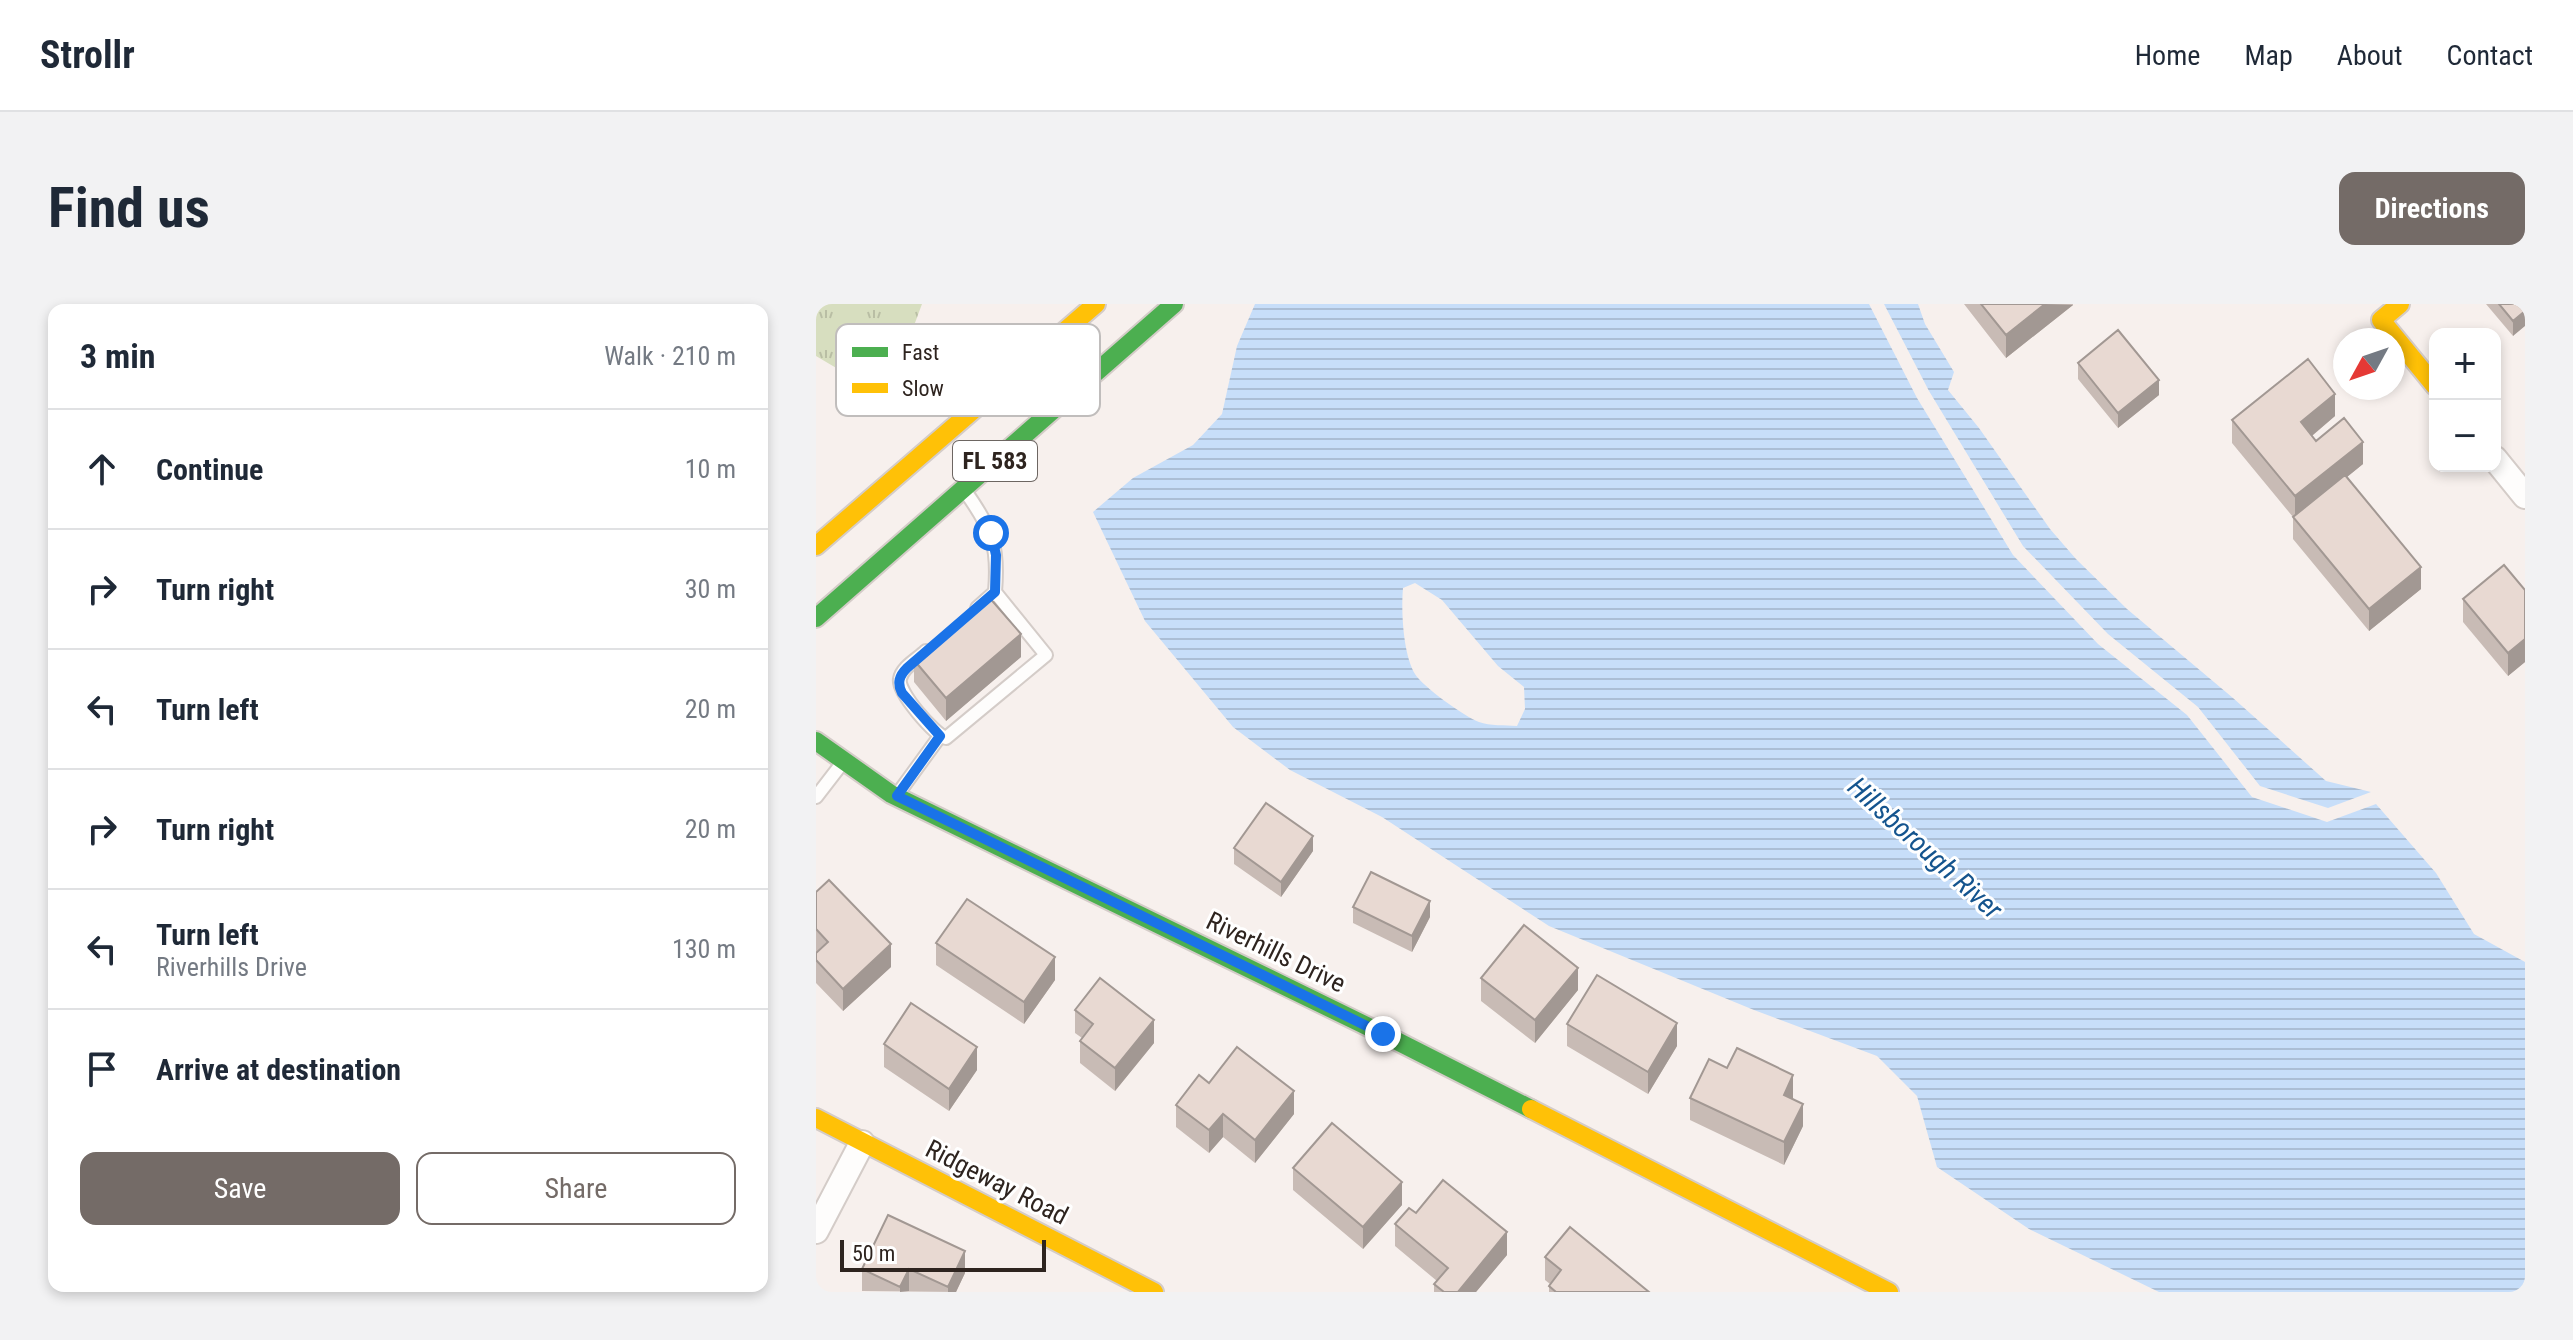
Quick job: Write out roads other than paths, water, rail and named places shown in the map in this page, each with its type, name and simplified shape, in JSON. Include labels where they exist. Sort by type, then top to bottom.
[{"type":"street","name":"FL 583","points":[[1073,324],[1096,304]]},
{"type":"street","name":"FL 583","points":[[1100,369],[1174,304]]},
{"type":"street","points":[[2400,304],[2381,320],[2429,379]]},
{"type":"street","name":"FL 583","points":[[816,546],[966,416]]},
{"type":"street","name":"FL 583","points":[[816,618],[1046,416]]},
{"type":"street","points":[[2501,466],[2525,496]]},
{"type":"street","name":"Riverhills Drive","points":[[816,741],[897,796],[1383,1034],[1889,1292]]},
{"type":"street","name":"Ridgeway Road","points":[[816,1118],[1154,1292]]},
{"type":"street","points":[[816,1231],[862,1143]]},
{"type":"lane","points":[[940,640],[902,673],[899,685],[902,693],[940,736],[950,737],[1046,655],[995,592],[996,555],[991,533],[963,488]]},
{"type":"lane","points":[[962,621],[995,592]]},
{"type":"lane","points":[[897,796],[940,736]]},
{"type":"lane","points":[[816,797],[844,760]]},
{"type":"water","name":"Hillsborough River","points":[[1255,304],[1869,304],[1917,398],[2013,555],[2098,644],[2187,715],[2252,797],[2327,822],[2376,804],[2436,873],[2474,934],[2525,962],[2525,1292],[2159,1292],[2029,1229],[1937,1167],[1917,1096],[1877,1056],[1754,1010],[1549,926],[1382,817],[1290,770],[1233,727],[1145,621],[1093,512],[1133,478],[1193,445],[1222,414],[1237,346]],"holes":[[[1415,583],[1442,600],[1498,666],[1524,687],[1525,709],[1517,726],[1488,724],[1473,719],[1454,708],[1415,674],[1405,644],[1403,588]]]},
{"type":"water","points":[[1884,304],[1918,304],[1925,324],[1954,372],[1948,390],[1979,428],[2050,529],[2076,559],[2127,609],[2326,781],[2371,792],[2328,808],[2260,786],[2198,707],[2108,634],[2023,546],[1929,391]]}]
